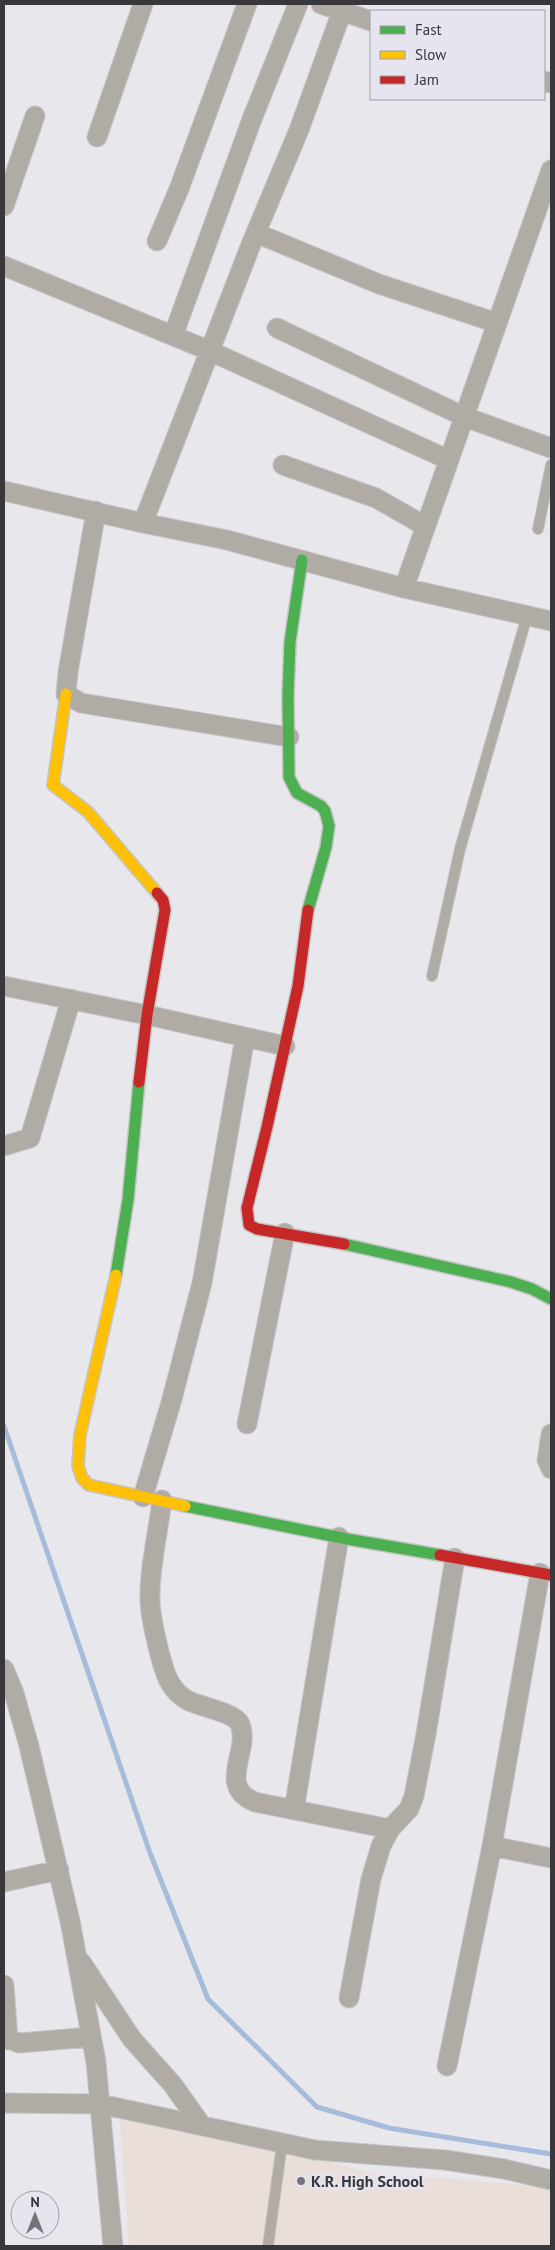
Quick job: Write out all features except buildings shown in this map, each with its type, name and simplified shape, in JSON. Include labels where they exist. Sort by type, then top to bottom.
[{"type":"street","points":[[96,137],[143,4]]},
{"type":"street","points":[[158,241],[247,4]]},
{"type":"street","points":[[173,336],[249,128],[298,4]]},
{"type":"street","points":[[321,4],[370,21]]},
{"type":"street","points":[[143,523],[256,233],[299,130],[342,11]]},
{"type":"street","points":[[4,206],[35,116]]},
{"type":"street","points":[[404,588],[551,170]]},
{"type":"street","points":[[256,233],[378,284],[497,323]]},
{"type":"street","points":[[4,266],[210,351],[449,460]]},
{"type":"street","points":[[277,328],[465,417],[551,448]]},
{"type":"street","points":[[283,465],[376,498],[425,526]]},
{"type":"street","points":[[4,490],[143,523],[227,540],[404,588],[551,622]]},
{"type":"street","points":[[96,511],[68,672],[53,785],[88,812],[163,900],[165,910],[136,1106],[128,1200],[112,1299],[80,1435],[78,1466],[82,1478],[89,1485],[339,1537],[546,1574],[447,2066]]},
{"type":"street","points":[[302,560],[290,642],[289,777],[291,787],[296,794],[323,807],[327,812],[329,820],[324,850],[312,890],[301,967],[264,1147],[247,1208],[249,1225],[257,1229],[384,1251],[510,1283],[534,1290],[551,1299]]},
{"type":"street","points":[[66,694],[81,703],[289,737]]},
{"type":"street","points":[[4,986],[148,1015],[284,1046]]},
{"type":"street","points":[[4,1146],[30,1138],[71,1000]]},
{"type":"street","points":[[143,1497],[172,1399],[202,1283],[245,1037]]},
{"type":"street","points":[[247,1424],[284,1233]]},
{"type":"street","points":[[551,1434],[547,1460],[551,1469]]},
{"type":"street","points":[[162,1500],[150,1586],[152,1624],[160,1656],[169,1684],[189,1701],[232,1717],[239,1722],[242,1732],[236,1776],[237,1787],[244,1797],[254,1802],[390,1829]]},
{"type":"street","points":[[294,1810],[339,1537]]},
{"type":"street","points":[[349,1998],[371,1879],[381,1846],[390,1829],[410,1809],[414,1796],[455,1558]]},
{"type":"street","points":[[4,1669],[11,1709],[59,1870],[77,1957],[100,2104],[113,2246]]},
{"type":"street","points":[[492,1846],[551,1858]]},
{"type":"street","points":[[4,1882],[59,1870]]},
{"type":"street","points":[[77,1957],[132,2039],[173,2085],[202,2126]]},
{"type":"street","points":[[4,1985],[6,2038],[30,2043],[91,2037]]},
{"type":"street","points":[[4,2103],[100,2104],[315,2150],[445,2160],[504,2169],[551,2180]]},
{"type":"lane","points":[[538,528],[551,465]]},
{"type":"lane","points":[[432,976],[460,849],[526,616]]},
{"type":"lane","points":[[268,2246],[282,2144]]},
{"type":"shaded area","name":"K.R. High School","points":[[119,2113],[300,2154],[391,2178],[440,2178],[514,2184],[551,2190],[551,2246],[129,2246]]},
{"type":"waterway","points":[[4,1426],[150,1853],[208,1999],[317,2107],[389,2128],[551,2154]]},
{"type":"traffic: fast","points":[[302,560],[290,642],[288,695],[289,777],[297,793],[321,806],[325,811],[329,826],[326,847],[308,910]]},
{"type":"traffic: fast","points":[[116,1275],[128,1200],[139,1082]]},
{"type":"traffic: fast","points":[[344,1244],[511,1282],[532,1289],[551,1299]]},
{"type":"traffic: fast","points":[[185,1506],[347,1539],[440,1555]]},
{"type":"traffic: slow","points":[[66,694],[53,785],[88,812],[157,893]]},
{"type":"traffic: slow","points":[[116,1275],[80,1435],[78,1466],[82,1478],[89,1485],[185,1506]]},
{"type":"traffic: jam","points":[[139,1082],[147,1015],[165,910],[163,900],[157,893]]},
{"type":"traffic: jam","points":[[308,910],[298,986],[247,1208],[249,1225],[257,1229],[344,1244]]},
{"type":"traffic: jam","points":[[440,1555],[551,1575]]},
{"type":"place","name":"K.R. High School","points":[[301,2181]]}]
